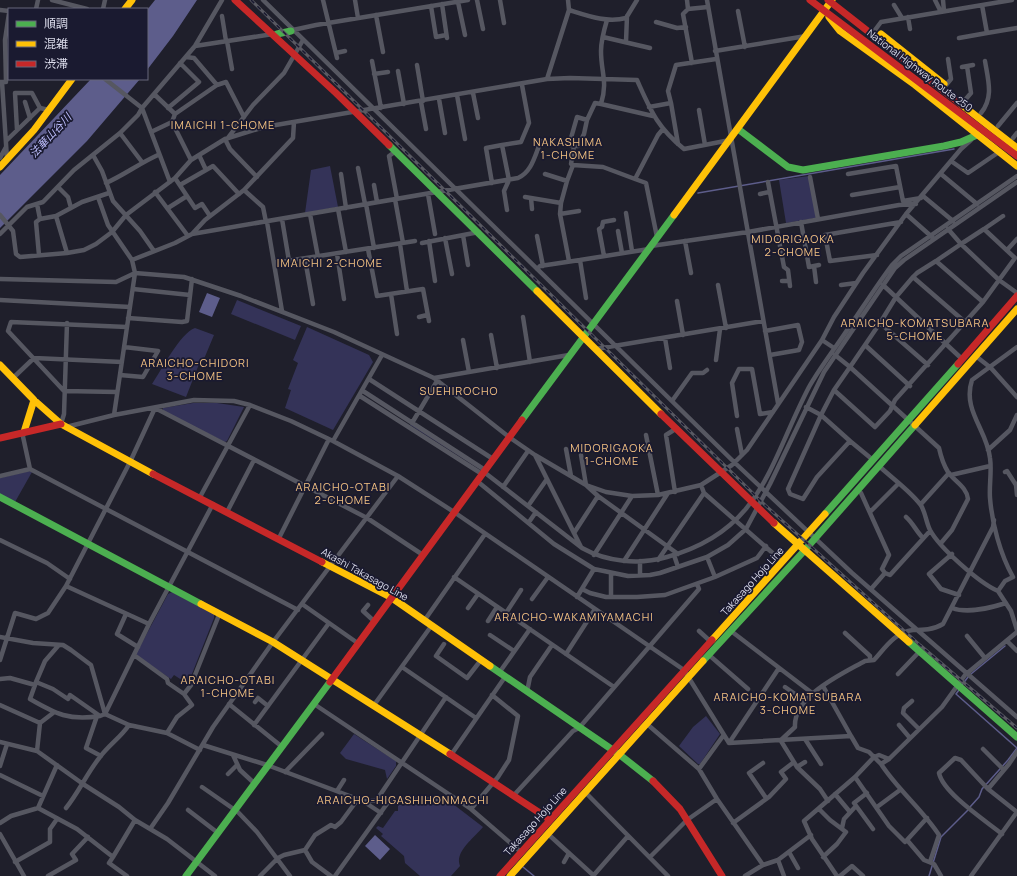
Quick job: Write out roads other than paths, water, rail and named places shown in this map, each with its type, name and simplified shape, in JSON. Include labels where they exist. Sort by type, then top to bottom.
[{"type":"main road","points":[[126,8],[132,0]]},
{"type":"main road","points":[[235,0],[274,34],[356,112],[755,505],[804,551],[899,635],[1017,736]]},
{"type":"main road","name":"National Highway Route 250","points":[[810,0],[1017,148]]},
{"type":"main road","points":[[186,876],[281,746],[359,644],[569,355],[730,140],[830,1],[845,6],[981,113],[1016,138]]},
{"type":"main road","name":"National Highway Route 250","points":[[830,1],[1017,156]]},
{"type":"main road","points":[[824,11],[840,31],[915,85],[1017,166]]},
{"type":"main road","points":[[274,34],[293,30]]},
{"type":"main road","points":[[2,161],[34,130],[71,80]]},
{"type":"main road","points":[[738,129],[788,167],[803,170],[944,146],[961,142],[976,134]]},
{"type":"main road","name":"Takasago Hojo Line","points":[[500,876],[548,834],[815,539],[879,466],[962,359],[1017,295]]},
{"type":"main road","name":"Takasago Hojo Line","points":[[510,876],[549,819],[783,562],[873,460],[912,424],[977,357],[1017,309]]},
{"type":"main road","name":"Akashi Takasago Line","points":[[0,365],[34,400],[64,425],[130,462],[392,598],[620,755],[663,790],[687,820],[722,876]]},
{"type":"main road","points":[[23,432],[34,400]]},
{"type":"main road","points":[[0,438],[23,432],[64,425]]},
{"type":"main road","points":[[0,497],[219,615],[273,642],[374,705],[419,736],[451,755],[549,819]]},
{"type":"street","points":[[52,0],[67,6],[80,8]]},
{"type":"street","points":[[0,234],[27,207],[43,202],[138,115],[142,108],[195,46],[222,0]]},
{"type":"street","points":[[263,0],[734,462],[815,539],[1017,717]]},
{"type":"street","points":[[323,0],[326,19],[329,23],[337,58]]},
{"type":"street","points":[[355,0],[358,18]]},
{"type":"street","points":[[293,30],[468,0]]},
{"type":"street","points":[[477,0],[483,29]]},
{"type":"street","points":[[500,0],[504,23]]},
{"type":"street","points":[[547,79],[569,10],[568,0]]},
{"type":"street","points":[[626,42],[627,16],[637,0]]},
{"type":"street","points":[[687,0],[688,9]]},
{"type":"street","points":[[707,0],[730,140],[778,403]]},
{"type":"street","points":[[935,0],[942,12]]},
{"type":"street","points":[[942,12],[943,0]]},
{"type":"street","points":[[875,30],[881,22],[982,5],[993,1],[1012,0]]},
{"type":"street","points":[[458,2],[465,25],[465,35]]},
{"type":"street","points":[[431,6],[436,37],[447,37],[442,4]]},
{"type":"street","points":[[894,5],[902,18]]},
{"type":"street","points":[[982,5],[987,33]]},
{"type":"street","points":[[692,63],[683,14],[688,9],[708,7]]},
{"type":"street","points":[[569,10],[607,20],[618,20],[627,16]]},
{"type":"street","points":[[738,12],[745,46]]},
{"type":"street","points":[[376,15],[383,52]]},
{"type":"street","points":[[222,16],[232,69]]},
{"type":"street","points":[[908,17],[910,29]]},
{"type":"street","points":[[2,161],[6,141],[1,82],[6,82],[7,52],[5,40],[8,19]]},
{"type":"street","points":[[601,104],[604,93],[605,79],[601,52],[602,37],[607,20]]},
{"type":"street","points":[[656,22],[678,28],[686,27]]},
{"type":"street","points":[[959,38],[1017,28]]},
{"type":"street","points":[[195,46],[274,34]]},
{"type":"street","points":[[715,52],[806,36]]},
{"type":"street","points":[[602,37],[650,48]]},
{"type":"street","points":[[226,139],[253,105],[284,73],[296,55],[303,40]]},
{"type":"street","points":[[336,53],[345,51]]},
{"type":"street","points":[[186,57],[194,58],[217,85]]},
{"type":"street","points":[[678,144],[668,90],[676,65],[716,59]]},
{"type":"street","points":[[946,85],[951,79],[948,59]]},
{"type":"street","points":[[372,62],[381,108]]},
{"type":"street","points":[[981,113],[987,106],[990,90],[985,62]]},
{"type":"street","points":[[168,108],[199,82],[180,63]]},
{"type":"street","points":[[416,65],[426,129]]},
{"type":"street","points":[[965,100],[971,93],[965,66],[973,65]]},
{"type":"street","points":[[986,68],[992,66]]},
{"type":"street","points":[[398,71],[404,104]]},
{"type":"street","points":[[374,74],[388,72]]},
{"type":"street","points":[[0,215],[10,225],[13,231],[16,254],[20,257],[67,253],[90,247],[112,232],[126,215],[175,178],[192,160],[226,139],[264,127],[522,85],[547,79],[637,80],[653,116],[663,129],[684,149],[730,140]]},
{"type":"street","points":[[106,80],[142,108],[158,155],[170,182]]},
{"type":"street","points":[[151,132],[172,122],[175,114],[217,85],[226,82],[244,117]]},
{"type":"street","points":[[492,183],[486,148],[521,142],[529,123],[522,85]]},
{"type":"street","points":[[17,130],[15,94],[32,93],[40,108],[49,110]]},
{"type":"street","points":[[473,93],[478,118]]},
{"type":"street","points":[[154,94],[175,114]]},
{"type":"street","points":[[457,96],[465,139]]},
{"type":"street","points":[[439,98],[445,133]]},
{"type":"street","points":[[25,102],[30,118]]},
{"type":"street","points":[[587,120],[577,117],[569,145],[578,146],[595,103],[653,116]]},
{"type":"street","points":[[649,107],[671,103]]},
{"type":"street","points":[[998,126],[1017,103]]},
{"type":"street","points":[[6,141],[40,108]]},
{"type":"street","points":[[699,110],[705,145]]},
{"type":"street","points":[[172,122],[192,160]]},
{"type":"street","points":[[190,235],[210,216],[244,190],[293,138],[294,122]]},
{"type":"street","points":[[635,179],[654,140],[663,129]]},
{"type":"street","points":[[120,133],[142,162]]},
{"type":"street","points":[[586,485],[606,492],[632,496],[658,495],[675,492],[701,485],[722,472],[742,455],[757,438],[772,412],[822,340],[834,317],[856,283],[906,214],[976,134]]},
{"type":"street","points":[[226,139],[230,149],[257,177]]},
{"type":"street","points":[[132,260],[190,235],[525,176],[530,168],[540,141]]},
{"type":"street","points":[[502,145],[508,180],[504,191],[507,210]]},
{"type":"street","points":[[569,261],[560,214],[561,204],[572,165],[574,146]]},
{"type":"street","points":[[396,152],[389,156],[396,199],[407,291]]},
{"type":"street","points":[[951,161],[968,173],[999,152]]},
{"type":"street","points":[[93,155],[113,201],[140,231],[154,251]]},
{"type":"street","points":[[106,183],[122,176],[142,162],[158,155]]},
{"type":"street","points":[[199,155],[206,170]]},
{"type":"street","points":[[572,165],[603,167],[646,183],[658,237]]},
{"type":"street","points":[[180,185],[213,166],[239,194]]},
{"type":"street","points":[[848,174],[896,166],[903,201],[922,197],[953,221]]},
{"type":"street","points":[[358,168],[374,248]]},
{"type":"street","points":[[341,174],[346,208]]},
{"type":"street","points":[[545,174],[567,181]]},
{"type":"street","points":[[941,174],[977,204]]},
{"type":"street","points":[[363,391],[484,472],[582,548],[594,555],[624,561],[640,561],[658,560],[676,555],[710,540],[737,521],[755,505],[766,492],[806,407],[835,355],[883,285],[904,260],[953,221],[1017,176]]},
{"type":"street","points":[[810,177],[818,219]]},
{"type":"street","points":[[175,178],[195,208],[202,204],[210,216]]},
{"type":"street","points":[[768,182],[784,267],[788,270],[790,283],[782,282]]},
{"type":"street","points":[[477,481],[554,544],[594,569],[611,573],[640,575],[660,573],[707,557],[728,545],[746,529],[762,488],[810,386],[834,348],[892,265],[901,256],[948,230],[1017,182]]},
{"type":"street","points":[[374,185],[377,202]]},
{"type":"street","points":[[58,187],[68,197],[71,208]]},
{"type":"street","points":[[852,195],[900,187]]},
{"type":"street","points":[[244,190],[263,207],[282,311]]},
{"type":"street","points":[[155,192],[190,235]]},
{"type":"street","points":[[760,194],[769,192]]},
{"type":"street","points":[[39,255],[36,222],[40,219],[56,216],[82,202],[109,193]]},
{"type":"street","points":[[428,194],[435,234]]},
{"type":"street","points":[[168,208],[187,196]]},
{"type":"street","points":[[98,197],[108,225],[132,260],[135,273],[114,416]]},
{"type":"street","points":[[532,209],[528,197],[561,204]]},
{"type":"street","points":[[37,204],[40,219]]},
{"type":"street","points":[[537,269],[543,266],[569,261],[685,241],[748,232],[893,206],[916,204]]},
{"type":"street","points":[[338,209],[346,252]]},
{"type":"street","points":[[560,214],[579,211]]},
{"type":"street","points":[[626,213],[632,251]]},
{"type":"street","points":[[310,214],[318,257]]},
{"type":"street","points":[[906,214],[932,238]]},
{"type":"street","points":[[56,216],[67,253]]},
{"type":"street","points":[[850,441],[817,476],[803,499],[790,494],[788,490],[821,415],[834,390],[896,297],[913,277],[1003,216]]},
{"type":"street","points":[[282,219],[289,261]]},
{"type":"street","points":[[604,256],[599,229],[602,228],[603,222],[614,220]]},
{"type":"street","points":[[801,222],[809,267],[819,265]]},
{"type":"street","points":[[877,255],[830,261],[825,234],[901,222]]},
{"type":"street","points":[[834,390],[875,427],[895,400],[910,386],[984,302],[1015,258],[984,229]]},
{"type":"street","points":[[948,230],[999,280],[1017,295]]},
{"type":"street","points":[[618,231],[622,253]]},
{"type":"street","points":[[422,243],[479,232]]},
{"type":"street","points":[[463,235],[468,265]]},
{"type":"street","points":[[537,236],[543,266]]},
{"type":"street","points":[[445,238],[452,274]]},
{"type":"street","points":[[1007,250],[1017,239]]},
{"type":"street","points":[[274,263],[415,241]]},
{"type":"street","points":[[428,241],[435,281]]},
{"type":"street","points":[[685,241],[691,273]]},
{"type":"street","points":[[368,249],[377,296],[423,289],[429,322]]},
{"type":"street","points":[[337,254],[344,299]]},
{"type":"street","points":[[305,259],[313,304]]},
{"type":"street","points":[[580,260],[586,298]]},
{"type":"street","points":[[936,261],[984,302]]},
{"type":"street","points":[[814,266],[816,282]]},
{"type":"street","points":[[0,279],[116,282],[135,273],[192,279],[282,311],[334,332],[435,380],[528,451],[586,485],[620,513],[667,547],[676,555],[678,567]]},
{"type":"street","points":[[913,277],[965,322]]},
{"type":"street","points":[[128,318],[182,322],[187,321],[192,279]]},
{"type":"street","points":[[841,285],[856,283]]},
{"type":"street","points":[[718,285],[726,328]]},
{"type":"street","points":[[883,285],[962,359]]},
{"type":"street","points":[[133,289],[190,295]]},
{"type":"street","points":[[390,294],[397,334]]},
{"type":"street","points":[[0,300],[130,307]]},
{"type":"street","points":[[677,301],[683,335]]},
{"type":"street","points":[[419,317],[428,315]]},
{"type":"street","points":[[523,317],[530,362]]},
{"type":"street","points":[[596,349],[763,321]]},
{"type":"street","points":[[117,392],[64,391],[8,331],[11,322],[127,326]]},
{"type":"street","points":[[67,323],[64,425],[194,400],[234,401],[250,404],[331,440],[398,476],[454,512],[684,670],[729,743]]},
{"type":"street","points":[[880,323],[928,365]]},
{"type":"street","points":[[765,331],[798,325],[802,342],[799,350],[770,355]]},
{"type":"street","points":[[716,360],[720,329]]},
{"type":"street","points":[[491,335],[496,368]]},
{"type":"street","points":[[665,338],[670,368]]},
{"type":"street","points":[[463,340],[470,372]]},
{"type":"street","points":[[822,340],[834,348]]},
{"type":"street","points":[[865,345],[910,386]]},
{"type":"street","points":[[120,376],[143,377],[158,351],[124,347]]},
{"type":"street","points":[[1013,577],[996,532],[990,496],[990,466],[988,450],[973,416],[970,387],[972,380],[991,368],[1017,347]]},
{"type":"street","points":[[279,538],[331,440],[363,391],[382,355]]},
{"type":"street","points":[[412,423],[435,380],[470,372],[569,355]]},
{"type":"street","points":[[835,355],[939,448],[942,461],[950,474],[960,484],[968,496],[968,500],[952,530],[941,543]]},
{"type":"street","points":[[977,357],[991,368],[1017,397]]},
{"type":"street","points":[[13,378],[34,358],[122,362]]},
{"type":"street","points":[[737,416],[732,383],[739,369],[747,368],[752,369],[760,414],[772,412]]},
{"type":"street","points":[[672,401],[692,373],[703,373],[707,370]]},
{"type":"street","points":[[369,380],[493,459]]},
{"type":"street","points":[[360,396],[484,472]]},
{"type":"street","points":[[200,498],[250,404]]},
{"type":"street","points":[[806,407],[821,415],[873,460]]},
{"type":"street","points":[[155,408],[367,518],[423,555]]},
{"type":"street","points":[[0,660],[15,613],[36,619],[48,613],[66,586],[130,462],[155,408]]},
{"type":"street","points":[[988,450],[1010,430],[1017,415]]},
{"type":"street","points":[[675,492],[666,435],[677,428]]},
{"type":"street","points":[[737,429],[742,455]]},
{"type":"street","points":[[23,432],[30,469]]},
{"type":"street","points":[[646,435],[658,495]]},
{"type":"street","points":[[641,448],[649,447]]},
{"type":"street","points":[[566,449],[572,476]]},
{"type":"street","points":[[503,486],[528,451]]},
{"type":"street","points":[[535,455],[582,548]]},
{"type":"street","points":[[581,455],[586,485]]},
{"type":"street","points":[[227,512],[254,460]]},
{"type":"street","points":[[879,466],[921,504],[930,530],[941,543],[985,586],[998,591],[1011,611],[1017,631],[967,674],[946,703],[889,759],[881,764]]},
{"type":"street","points":[[921,504],[950,474],[965,473],[990,466]]},
{"type":"street","points":[[0,476],[30,469],[298,610]]},
{"type":"street","points":[[1005,472],[1007,471],[1016,484],[1017,495]]},
{"type":"street","points":[[150,829],[213,727],[229,704],[273,642],[332,566],[398,476]]},
{"type":"street","points":[[528,506],[547,479]]},
{"type":"street","points":[[871,511],[898,484]]},
{"type":"street","points":[[701,485],[704,493],[783,562]]},
{"type":"street","points":[[624,561],[668,493]]},
{"type":"street","points":[[658,560],[704,493]]},
{"type":"street","points":[[861,493],[871,511],[889,555],[882,569],[890,576],[930,530]]},
{"type":"street","points":[[574,533],[598,496]]},
{"type":"street","points":[[594,555],[632,496]]},
{"type":"street","points":[[101,756],[86,748],[101,715],[213,504]]},
{"type":"street","points":[[529,522],[536,512]]},
{"type":"street","points":[[906,517],[913,523],[913,527],[923,538]]},
{"type":"street","points":[[781,741],[795,727],[794,719],[805,701],[823,686],[865,661],[874,660],[892,639],[899,635],[912,630],[918,631],[938,627],[942,624],[959,595],[993,527],[994,520]]},
{"type":"street","points":[[424,621],[485,534]]},
{"type":"street","points":[[0,540],[47,563],[70,578]]},
{"type":"street","points":[[582,589],[590,594],[611,597],[665,595],[715,577],[757,558],[766,546]]},
{"type":"street","points":[[952,554],[929,574],[941,589],[959,595]]},
{"type":"street","points":[[707,557],[715,577]]},
{"type":"street","points":[[640,561],[640,575]]},
{"type":"street","points":[[577,596],[594,569]]},
{"type":"street","points":[[611,573],[611,597]]},
{"type":"street","points":[[871,589],[885,573]]},
{"type":"street","points":[[998,591],[1005,581],[1017,573]]},
{"type":"street","points":[[532,599],[548,577]]},
{"type":"street","points":[[454,578],[614,687]]},
{"type":"street","points":[[514,796],[573,730],[579,728],[650,646],[699,589],[697,584]]},
{"type":"street","points":[[66,586],[149,624]]},
{"type":"street","points":[[506,613],[521,590]]},
{"type":"street","points":[[532,591],[536,594]]},
{"type":"street","points":[[468,608],[478,594]]},
{"type":"street","points":[[952,608],[980,611],[1006,603]]},
{"type":"street","points":[[302,604],[359,644]]},
{"type":"street","points":[[368,605],[362,611],[375,622]]},
{"type":"street","points":[[488,621],[497,607]]},
{"type":"street","points":[[566,654],[595,609]]},
{"type":"street","points":[[126,614],[117,634],[138,647]]},
{"type":"street","points":[[184,694],[191,685],[219,615]]},
{"type":"street","points":[[254,725],[329,623]]},
{"type":"street","points":[[374,705],[432,625]]},
{"type":"street","points":[[451,755],[492,696],[514,651],[530,629]]},
{"type":"street","points":[[699,631],[710,641]]},
{"type":"street","points":[[731,631],[812,694]]},
{"type":"street","points":[[845,633],[870,656],[870,660]]},
{"type":"street","points":[[851,638],[855,634]]},
{"type":"street","points":[[490,635],[514,651]]},
{"type":"street","points":[[967,636],[985,658]]},
{"type":"street","points":[[0,637],[58,646],[63,645],[90,665],[101,715]]},
{"type":"street","points":[[1007,641],[1017,651]]},
{"type":"street","points":[[444,644],[436,656],[466,678],[481,660]]},
{"type":"street","points":[[527,692],[530,678],[552,645]]},
{"type":"street","points":[[58,646],[45,661],[30,699],[54,713],[73,717],[101,715]]},
{"type":"street","points":[[898,674],[919,652]]},
{"type":"street","points":[[134,655],[167,678],[168,683],[184,694],[192,704],[177,717],[167,733]]},
{"type":"street","points":[[709,655],[748,689]]},
{"type":"street","points":[[402,667],[476,718]]},
{"type":"street","points":[[729,743],[779,668]]},
{"type":"street","points":[[0,679],[10,678],[36,683],[53,689],[68,699],[70,695],[101,715],[129,725],[167,733],[200,750]]},
{"type":"street","points":[[823,686],[858,748],[869,752],[881,764],[900,790],[927,818],[939,835],[930,862]]},
{"type":"street","points":[[785,687],[805,701]]},
{"type":"street","points":[[471,809],[509,760],[518,716],[492,696]]},
{"type":"street","points":[[376,800],[446,697]]},
{"type":"street","points":[[255,702],[258,698],[268,706]]},
{"type":"street","points":[[912,701],[904,708],[903,713],[919,729]]},
{"type":"street","points":[[229,704],[281,746]]},
{"type":"street","points":[[314,704],[471,809],[524,854]]},
{"type":"street","points":[[0,705],[40,723]]},
{"type":"street","points":[[37,751],[40,723],[54,713]]},
{"type":"street","points":[[647,724],[699,769],[733,823],[763,865]]},
{"type":"street","points":[[66,808],[101,756],[124,733],[129,725]]},
{"type":"street","points":[[899,725],[910,738]]},
{"type":"street","points":[[284,772],[322,734]]},
{"type":"street","points":[[699,769],[724,736]]},
{"type":"street","points":[[729,743],[851,736]]},
{"type":"street","points":[[805,739],[821,764]]},
{"type":"street","points":[[781,741],[797,767],[820,789],[828,801]]},
{"type":"street","points":[[0,742],[37,751],[215,876]]},
{"type":"street","points":[[0,766],[7,744]]},
{"type":"street","points":[[203,745],[217,748],[233,755],[267,765],[337,791],[360,800],[381,814]]},
{"type":"street","points":[[983,748],[1004,770]]},
{"type":"street","points":[[988,789],[1017,752]]},
{"type":"street","points":[[233,755],[243,774],[254,783]]},
{"type":"street","points":[[837,876],[823,857],[804,821],[855,777],[874,757],[879,755],[889,759]]},
{"type":"street","points":[[971,876],[1002,834],[1017,812],[988,789],[960,760],[955,758],[940,773],[941,780],[965,807],[1002,834]]},
{"type":"street","points":[[733,823],[766,798],[786,779],[781,772],[794,762]]},
{"type":"street","points":[[797,767],[805,762]]},
{"type":"street","points":[[763,763],[749,773],[766,798]]},
{"type":"street","points":[[38,808],[57,765]]},
{"type":"street","points":[[228,774],[238,765]]},
{"type":"street","points":[[0,775],[43,796]]},
{"type":"street","points":[[855,777],[889,826],[905,842],[927,818]]},
{"type":"street","points":[[337,791],[344,780]]},
{"type":"street","points":[[202,787],[235,810],[278,858],[290,876]]},
{"type":"street","points":[[877,807],[900,790]]},
{"type":"street","points":[[586,793],[668,876]]},
{"type":"street","points":[[867,793],[854,803],[873,829]]},
{"type":"street","points":[[835,794],[850,812]]},
{"type":"street","points":[[260,876],[278,858],[304,850],[321,830],[330,826],[335,826],[341,822],[360,800],[389,801],[455,799]]},
{"type":"street","points":[[650,857],[687,820],[718,799]]},
{"type":"street","points":[[335,876],[389,801]]},
{"type":"street","points":[[842,828],[844,819],[856,806]]},
{"type":"street","points":[[0,823],[11,816],[38,808],[88,837],[113,857]]},
{"type":"street","points":[[819,808],[830,820],[846,832],[837,844],[823,857]]},
{"type":"street","points":[[188,810],[218,832]]},
{"type":"street","points":[[16,862],[50,842],[50,830],[57,819]]},
{"type":"street","points":[[127,876],[109,863],[135,820]]},
{"type":"street","points":[[0,834],[24,876]]},
{"type":"street","points":[[548,834],[593,876],[628,836]]},
{"type":"street","points":[[745,876],[763,865],[778,860],[811,835]]},
{"type":"street","points":[[48,876],[76,860],[72,854],[88,837]]},
{"type":"street","points":[[908,840],[924,860],[934,864],[942,876]]},
{"type":"street","points":[[304,850],[312,862],[331,876]]},
{"type":"street","points":[[789,852],[798,868]]},
{"type":"street","points":[[564,862],[569,853]]},
{"type":"street","points":[[778,860],[784,876]]},
{"type":"street","points":[[840,876],[852,866],[863,876]]},
{"type":"water","points":[[155,0],[197,0],[173,36],[148,69],[148,9]]},
{"type":"water","name":"法華山谷川","points":[[90,80],[139,80],[87,141],[0,228],[0,175]]},
{"type":"water","points":[[207,293],[220,298],[212,317],[199,312]]},
{"type":"water","points":[[375,835],[390,849],[380,860],[365,846]]},
{"type":"waterway","points":[[698,193],[954,149]]},
{"type":"waterway","points":[[971,674],[1005,646]]},
{"type":"waterway","points":[[962,685],[968,677]]},
{"type":"waterway","points":[[959,690],[956,694],[1017,748],[982,789],[979,797],[970,807]]},
{"type":"waterway","points":[[929,876],[941,837],[968,810]]},
{"type":"waterway","points":[[523,867],[534,876]]},
{"type":"railway","points":[[251,0],[765,505],[920,645],[1017,728]]},
{"type":"district","name":"IMAICHI 1-CHOME","points":[[223,124]]},
{"type":"district","name":"NAKASHIMA 1-CHOME","points":[[568,147]]},
{"type":"district","name":"MIDORIGAOKA 2-CHOME","points":[[793,244]]},
{"type":"district","name":"IMAICHI 2-CHOME","points":[[330,262]]},
{"type":"district","name":"ARAICHO-KOMATSUBARA 5-CHOME","points":[[915,328]]},
{"type":"district","name":"ARAICHO-CHIDORI 3-CHOME","points":[[195,368]]},
{"type":"district","name":"SUEHIROCHO","points":[[459,390]]},
{"type":"district","name":"MIDORIGAOKA 1-CHOME","points":[[612,453]]},
{"type":"district","name":"ARAICHO-OTABI 2-CHOME","points":[[343,492]]},
{"type":"district","name":"ARAICHO-WAKAMIYAMACHI","points":[[574,616]]},
{"type":"district","name":"ARAICHO-OTABI 1-CHOME","points":[[228,685]]},
{"type":"district","name":"ARAICHO-KOMATSUBARA 3-CHOME","points":[[788,702]]},
{"type":"district","name":"ARAICHO-HIGASHIHONMACHI","points":[[403,799]]}]
